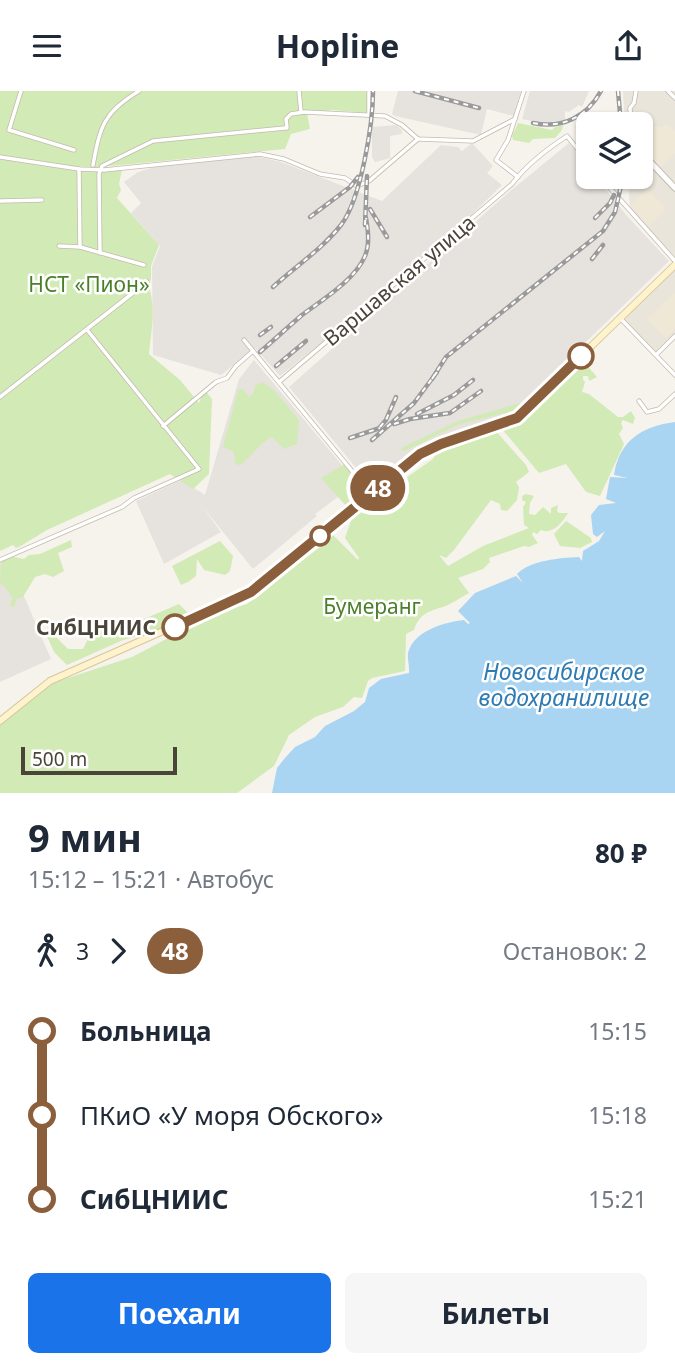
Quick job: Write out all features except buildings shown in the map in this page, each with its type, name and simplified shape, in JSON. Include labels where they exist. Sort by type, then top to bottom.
[{"type":"main road","points":[[0,721],[50,681],[251,592],[402,468],[431,449],[517,418],[621,319],[675,263]]},
{"type":"street","points":[[20,91],[9,129],[74,150]]},
{"type":"street","points":[[93,165],[106,118],[139,91]]},
{"type":"street","points":[[299,91],[301,113]]},
{"type":"street","points":[[369,91],[369,115]]},
{"type":"street","points":[[517,177],[496,160],[508,140],[524,91]]},
{"type":"street","points":[[630,112],[636,91]]},
{"type":"street","points":[[668,91],[675,98]]},
{"type":"street","points":[[100,253],[101,169],[110,161],[153,141],[287,128],[286,119],[291,114],[301,113],[385,116],[402,125],[418,139],[473,141],[515,119]]},
{"type":"street","name":"Варшавская улица","points":[[279,382],[502,193],[541,155],[567,136],[576,147]]},
{"type":"street","points":[[0,157],[79,169],[101,169],[260,154],[284,159],[320,174],[345,178],[359,185],[369,181],[418,139]]},
{"type":"street","points":[[653,165],[675,188]]},
{"type":"street","points":[[79,169],[80,247]]},
{"type":"street","points":[[610,189],[675,263]]},
{"type":"street","points":[[0,201],[42,200]]},
{"type":"street","points":[[59,246],[80,247],[144,265]]},
{"type":"street","points":[[0,397],[147,282]]},
{"type":"street","points":[[621,319],[675,375]]},
{"type":"street","points":[[0,560],[122,507],[134,498],[199,469],[88,331]]},
{"type":"street","points":[[656,355],[675,336]]},
{"type":"street","points":[[244,340],[371,494]]},
{"type":"street","points":[[163,426],[216,382],[228,378],[236,366],[253,351]]},
{"type":"street","points":[[639,401],[647,411],[657,411],[675,394]]},
{"type":"shaded area","points":[[398,91],[521,91],[514,116],[487,109],[481,135],[395,116],[392,114]]},
{"type":"shaded area","points":[[530,91],[589,91],[582,107],[579,105],[569,112],[565,111],[565,120],[542,123],[522,119]]},
{"type":"shaded area","points":[[623,91],[675,91],[675,257],[630,209],[629,189],[653,189],[653,112],[624,112]]},
{"type":"shaded area","points":[[666,124],[675,131],[675,153],[659,168],[653,161],[653,127]]},
{"type":"shaded area","points":[[396,125],[402,130],[402,134],[390,136],[390,158],[375,162],[372,157],[372,127]]},
{"type":"shaded area","points":[[472,143],[493,166],[487,173],[502,185],[430,256],[280,376],[255,348],[221,375],[153,355],[152,267],[160,246],[131,213],[141,203],[124,182],[138,172],[158,166],[255,156],[281,162],[382,201],[441,145],[458,147],[462,151]]},
{"type":"shaded area","points":[[569,143],[576,151],[576,189],[606,189],[669,261],[509,417],[425,447],[406,458],[372,487],[289,387],[509,192]]},
{"type":"shaded area","points":[[647,189],[666,208],[649,227],[630,206]]},
{"type":"shaded area","points":[[675,267],[675,334],[656,353],[622,319]]},
{"type":"shaded area","points":[[675,292],[675,329],[666,338],[647,319]]},
{"type":"shaded area","points":[[254,360],[357,483],[315,514],[317,516],[253,569],[202,506],[221,532],[164,564],[136,501],[181,480],[205,495],[239,379]]},
{"type":"shaded area","points":[[8,559],[51,659],[0,682],[0,563]]},
{"type":"green space","points":[[0,91],[367,91],[368,113],[332,110],[307,113],[310,129],[291,134],[285,149],[100,167],[71,166],[0,156]]},
{"type":"green space","points":[[518,123],[552,130],[563,125],[555,138],[533,139],[529,143],[513,140]]},
{"type":"green space","name":"НСТ «Пион»","points":[[0,158],[65,167],[122,169],[119,184],[121,190],[117,198],[159,245],[151,266],[151,280],[0,395],[0,201],[47,200],[0,199]]},
{"type":"green space","points":[[147,283],[153,309],[149,354],[180,380],[199,403],[204,389],[212,399],[209,474],[193,489],[170,474],[47,530],[19,547],[13,545],[0,551],[0,399]]},
{"type":"green space","points":[[584,362],[597,377],[589,381],[588,376],[583,376],[585,382],[582,392],[589,394],[618,417],[631,411],[635,418],[633,424],[623,420],[621,423],[623,428],[619,434],[624,444],[600,496],[586,492],[566,464],[539,473],[501,428],[520,419],[569,370],[576,371],[569,367]]},
{"type":"green space","points":[[262,382],[273,389],[299,420],[297,444],[284,449],[272,437],[240,465],[235,464],[234,452],[223,447],[238,390],[243,389],[249,397],[255,386]]},
{"type":"green space","points":[[520,403],[513,411],[457,425],[407,450],[403,451],[401,448],[458,421]]},
{"type":"green space","name":"Бумеранг","points":[[498,418],[494,425],[442,442],[462,445],[495,430],[529,472],[516,482],[519,487],[517,500],[507,511],[501,510],[500,504],[491,500],[454,550],[446,558],[439,555],[448,566],[483,546],[529,528],[524,525],[523,507],[526,502],[522,500],[522,496],[526,494],[534,496],[529,514],[535,515],[543,507],[551,514],[551,508],[558,505],[559,513],[568,513],[553,529],[541,530],[537,534],[533,532],[532,535],[538,543],[489,558],[490,562],[483,569],[458,578],[469,593],[425,614],[414,630],[406,634],[405,671],[372,678],[368,681],[362,698],[354,697],[343,707],[315,717],[289,735],[274,766],[237,793],[0,793],[0,716],[34,689],[132,657],[172,636],[165,629],[123,640],[67,665],[54,652],[45,632],[48,629],[68,649],[83,649],[88,639],[87,621],[92,619],[100,625],[118,627],[120,623],[136,629],[146,625],[144,619],[179,604],[189,614],[183,622],[247,604],[320,547],[328,530],[358,560],[345,538],[353,515],[379,494],[386,492],[433,459],[441,443],[410,459],[407,455],[439,437]]},
{"type":"green space","points":[[345,464],[366,491],[347,507],[321,478]]},
{"type":"green space","points":[[566,521],[591,538],[592,542],[580,548],[560,546],[554,534]]},
{"type":"green space","points":[[71,540],[72,547],[58,553],[64,571],[53,577],[45,574],[35,577],[23,597],[17,599],[14,607],[11,607],[13,598],[0,583],[1,561],[10,556],[24,559]]},
{"type":"green space","points":[[220,541],[233,556],[230,571],[225,575],[204,570],[197,559],[196,576],[181,585],[172,566]]},
{"type":"water","name":"Новосибирское водохранилище","points":[[675,422],[675,793],[272,793],[277,768],[295,747],[315,737],[325,726],[354,711],[365,702],[369,688],[381,679],[409,673],[408,652],[418,637],[432,628],[449,623],[464,620],[470,623],[458,611],[475,593],[516,576],[523,583],[517,574],[538,563],[579,557],[582,561],[583,551],[599,541],[605,531],[597,537],[593,534],[591,515],[599,505],[616,503],[606,499],[610,477],[628,478],[614,475],[627,444],[652,427]]},
{"type":"railway","points":[[273,287],[326,242],[348,213],[365,161],[373,91]]},
{"type":"railway","points":[[415,91],[479,108]]},
{"type":"railway","points":[[533,123],[554,124],[573,119],[589,108],[601,91]]},
{"type":"railway","points":[[618,91],[620,112]]},
{"type":"railway","points":[[365,225],[367,176]]},
{"type":"railway","points":[[310,217],[350,187],[358,177]]},
{"type":"railway","points":[[432,379],[446,357],[603,231],[615,212],[620,189]]},
{"type":"railway","points":[[595,218],[614,195]]},
{"type":"railway","points":[[370,209],[387,237]]},
{"type":"railway","points":[[260,352],[354,273],[367,251],[366,218]]},
{"type":"railway","points":[[592,259],[603,245]]},
{"type":"railway","points":[[260,335],[271,327]]},
{"type":"railway","points":[[276,366],[306,341]]},
{"type":"railway","points":[[372,440],[414,403],[437,372]]},
{"type":"railway","points":[[417,414],[454,395],[473,380]]},
{"type":"railway","points":[[394,424],[450,413],[481,391]]},
{"type":"railway","points":[[380,427],[396,397]]},
{"type":"railway","points":[[350,438],[380,428]]},
{"type":"bus line","name":"48","points":[[175,627],[251,592],[420,454],[517,418],[581,356]]},
{"type":"place","name":"СибЦНИИС","points":[[175,627]]}]
